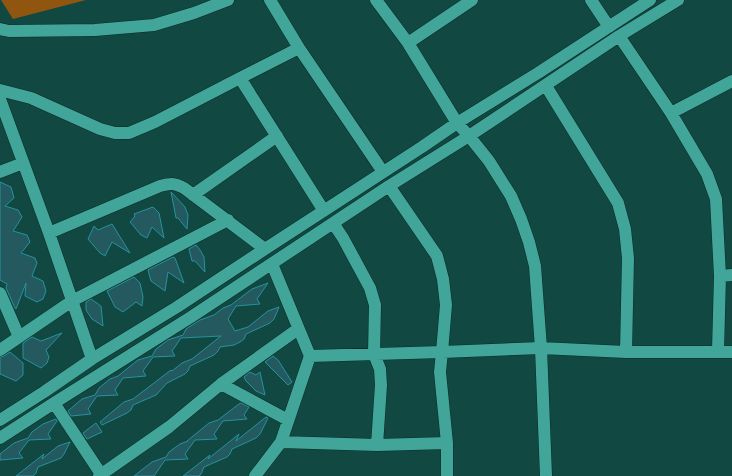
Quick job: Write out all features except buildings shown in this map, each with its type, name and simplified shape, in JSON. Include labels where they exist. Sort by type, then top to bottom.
[{"type":"street","points":[[0,29],[9,31],[95,30],[154,25],[194,13],[228,0]]},
{"type":"street","points":[[270,0],[299,48],[383,172]]},
{"type":"street","points":[[376,0],[408,43],[457,123],[489,161],[511,196],[521,219],[535,266],[541,348],[546,476]]},
{"type":"street","points":[[408,43],[472,0]]},
{"type":"street","points":[[591,0],[610,26]]},
{"type":"street","points":[[0,420],[92,359],[177,307],[457,123],[538,73],[650,0]]},
{"type":"street","points":[[0,438],[272,264],[546,86],[619,36],[678,0]]},
{"type":"street","points":[[619,36],[671,112],[707,174],[716,200],[720,276],[718,352]]},
{"type":"street","points":[[0,90],[31,98],[100,129],[115,133],[129,133],[185,107],[299,48]]},
{"type":"street","points":[[240,78],[324,211]]},
{"type":"street","points":[[671,112],[732,81]]},
{"type":"street","points":[[546,86],[618,203],[626,229],[628,258],[626,352]]},
{"type":"street","points":[[0,99],[49,233],[92,359]]},
{"type":"street","points":[[193,195],[277,136]]},
{"type":"street","points":[[0,172],[23,163]]},
{"type":"street","points":[[49,233],[160,186],[175,184],[184,188],[265,249]]},
{"type":"street","points":[[390,186],[437,256],[443,279],[446,306],[440,372],[447,442],[447,476]]},
{"type":"street","points":[[0,350],[72,301],[228,220]]},
{"type":"street","points":[[333,223],[343,238],[370,288],[375,305],[374,354],[380,369],[381,385],[377,446]]},
{"type":"street","points":[[255,476],[281,442],[310,356],[272,264]]},
{"type":"street","points":[[720,276],[732,275]]},
{"type":"street","points":[[0,293],[19,337]]},
{"type":"street","points":[[54,403],[100,475],[169,427],[221,384],[298,329]]},
{"type":"street","points":[[310,356],[541,348],[626,352],[732,352]]},
{"type":"street","points":[[221,384],[288,420]]},
{"type":"street","points":[[281,442],[377,446],[447,442]]},
{"type":"shaded area","points":[[1,0],[86,0],[13,19]]}]
